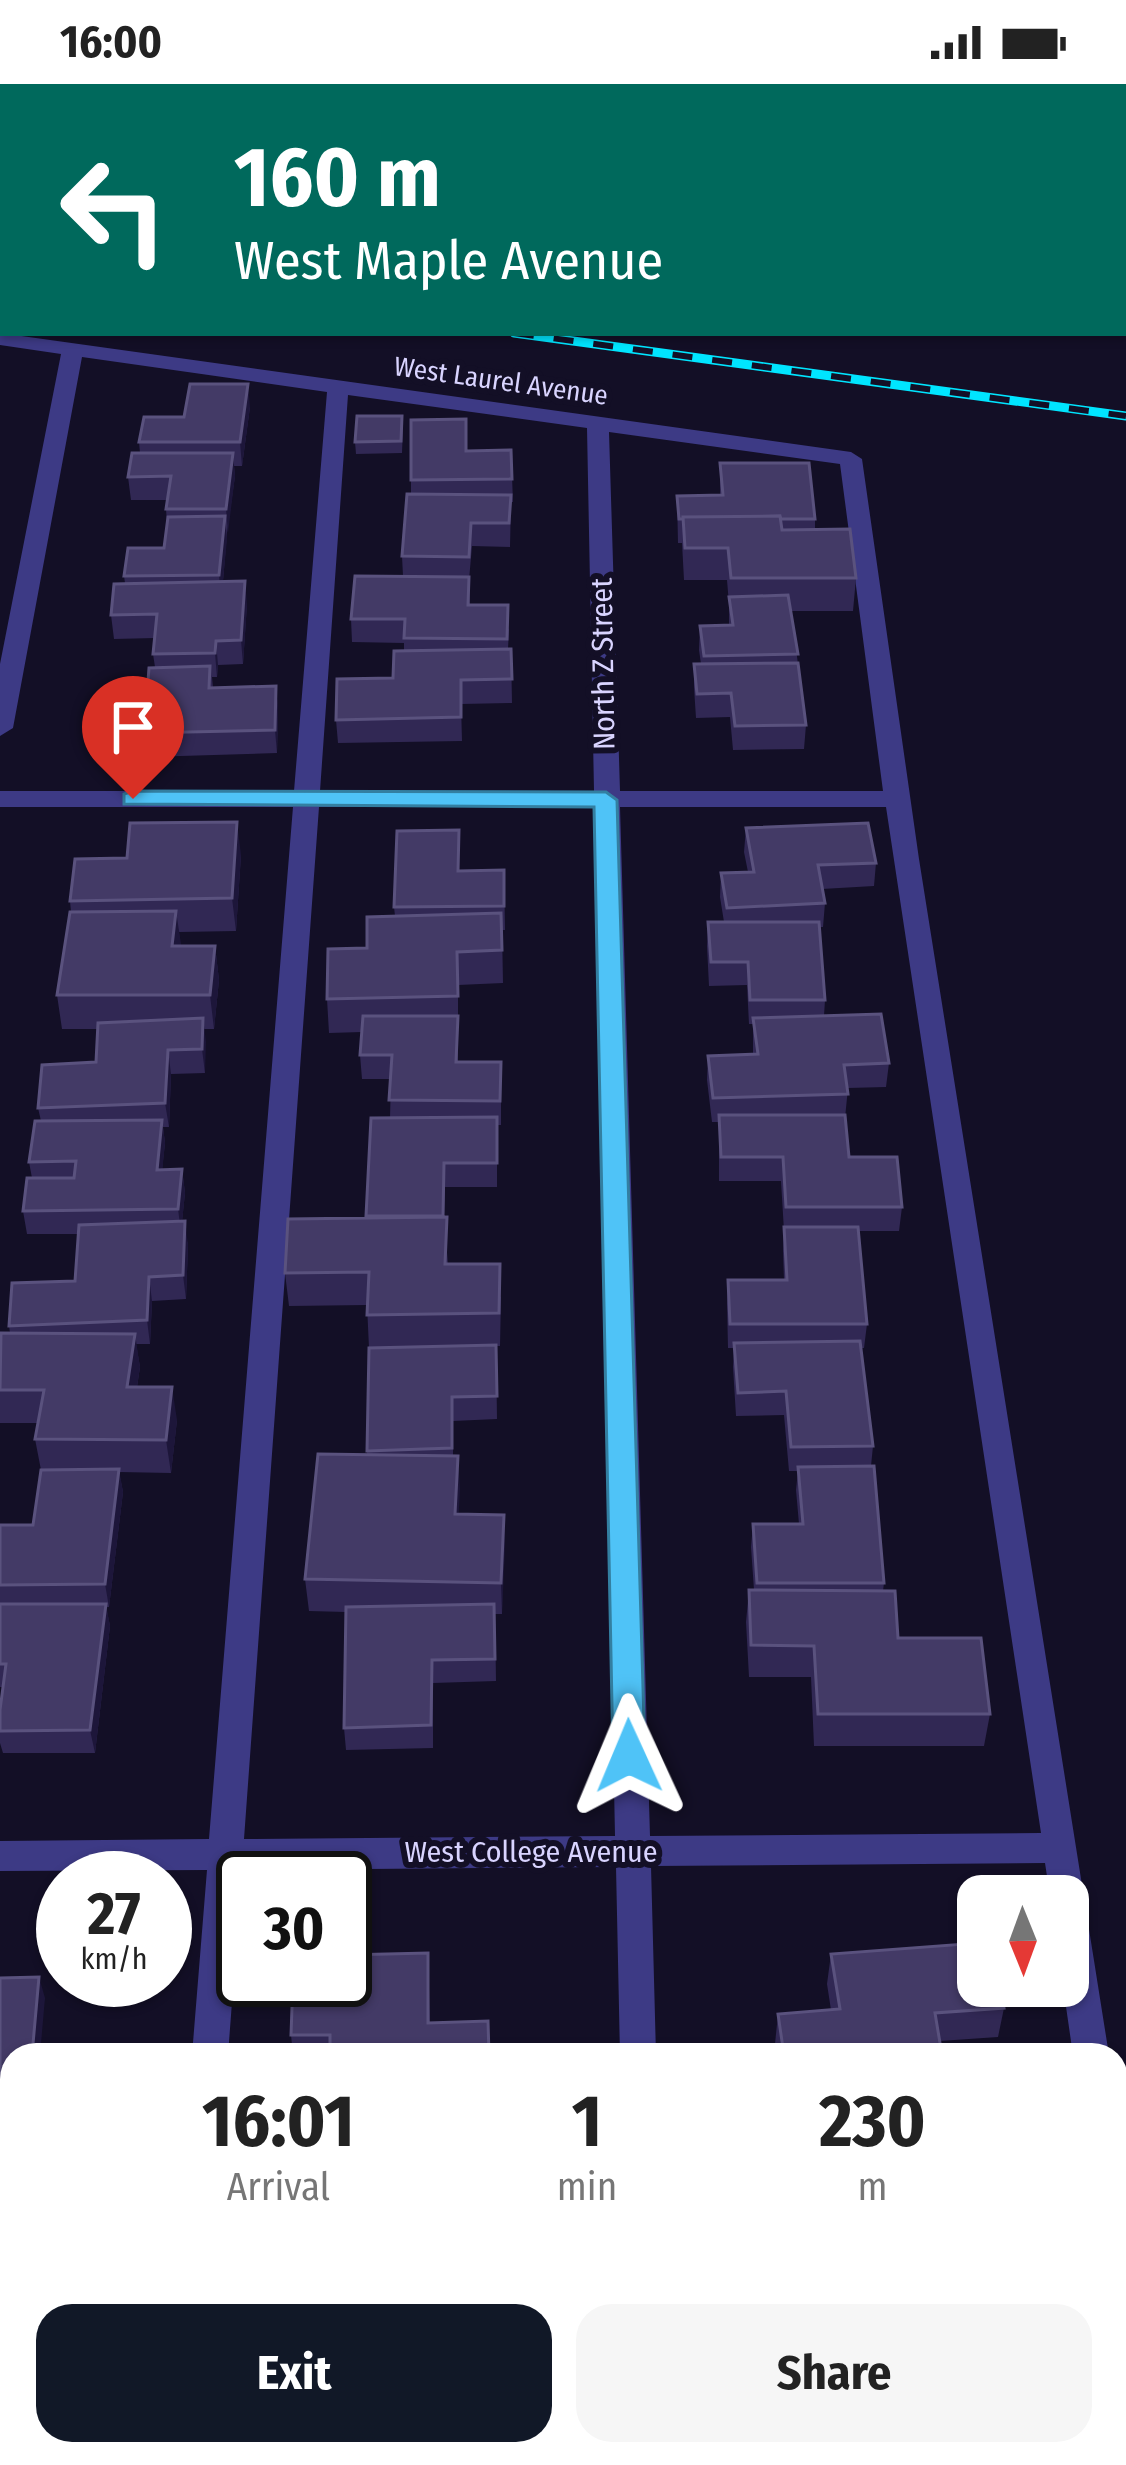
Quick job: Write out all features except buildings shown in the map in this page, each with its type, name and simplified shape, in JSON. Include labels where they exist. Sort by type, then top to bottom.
[{"type":"street","name":"West Laurel Avenue","points":[[0,339],[851,459],[894,799]]},
{"type":"street","points":[[0,728],[73,349]]},
{"type":"street","points":[[224,1851],[310,799],[338,387]]},
{"type":"street","name":"North Z Street","points":[[598,425],[638,2043]]},
{"type":"street","points":[[0,799],[894,799],[1089,2043]]},
{"type":"street","name":"West College Avenue","points":[[372,1854],[1061,1847]]},
{"type":"street","name":"West College Avenue","points":[[0,1856],[216,1855]]},
{"type":"street","points":[[211,2043],[216,1969]]},
{"type":"railway","points":[[536,336],[1126,416]]},
{"type":"route","points":[[133,799],[606,800],[629,1756]]}]
